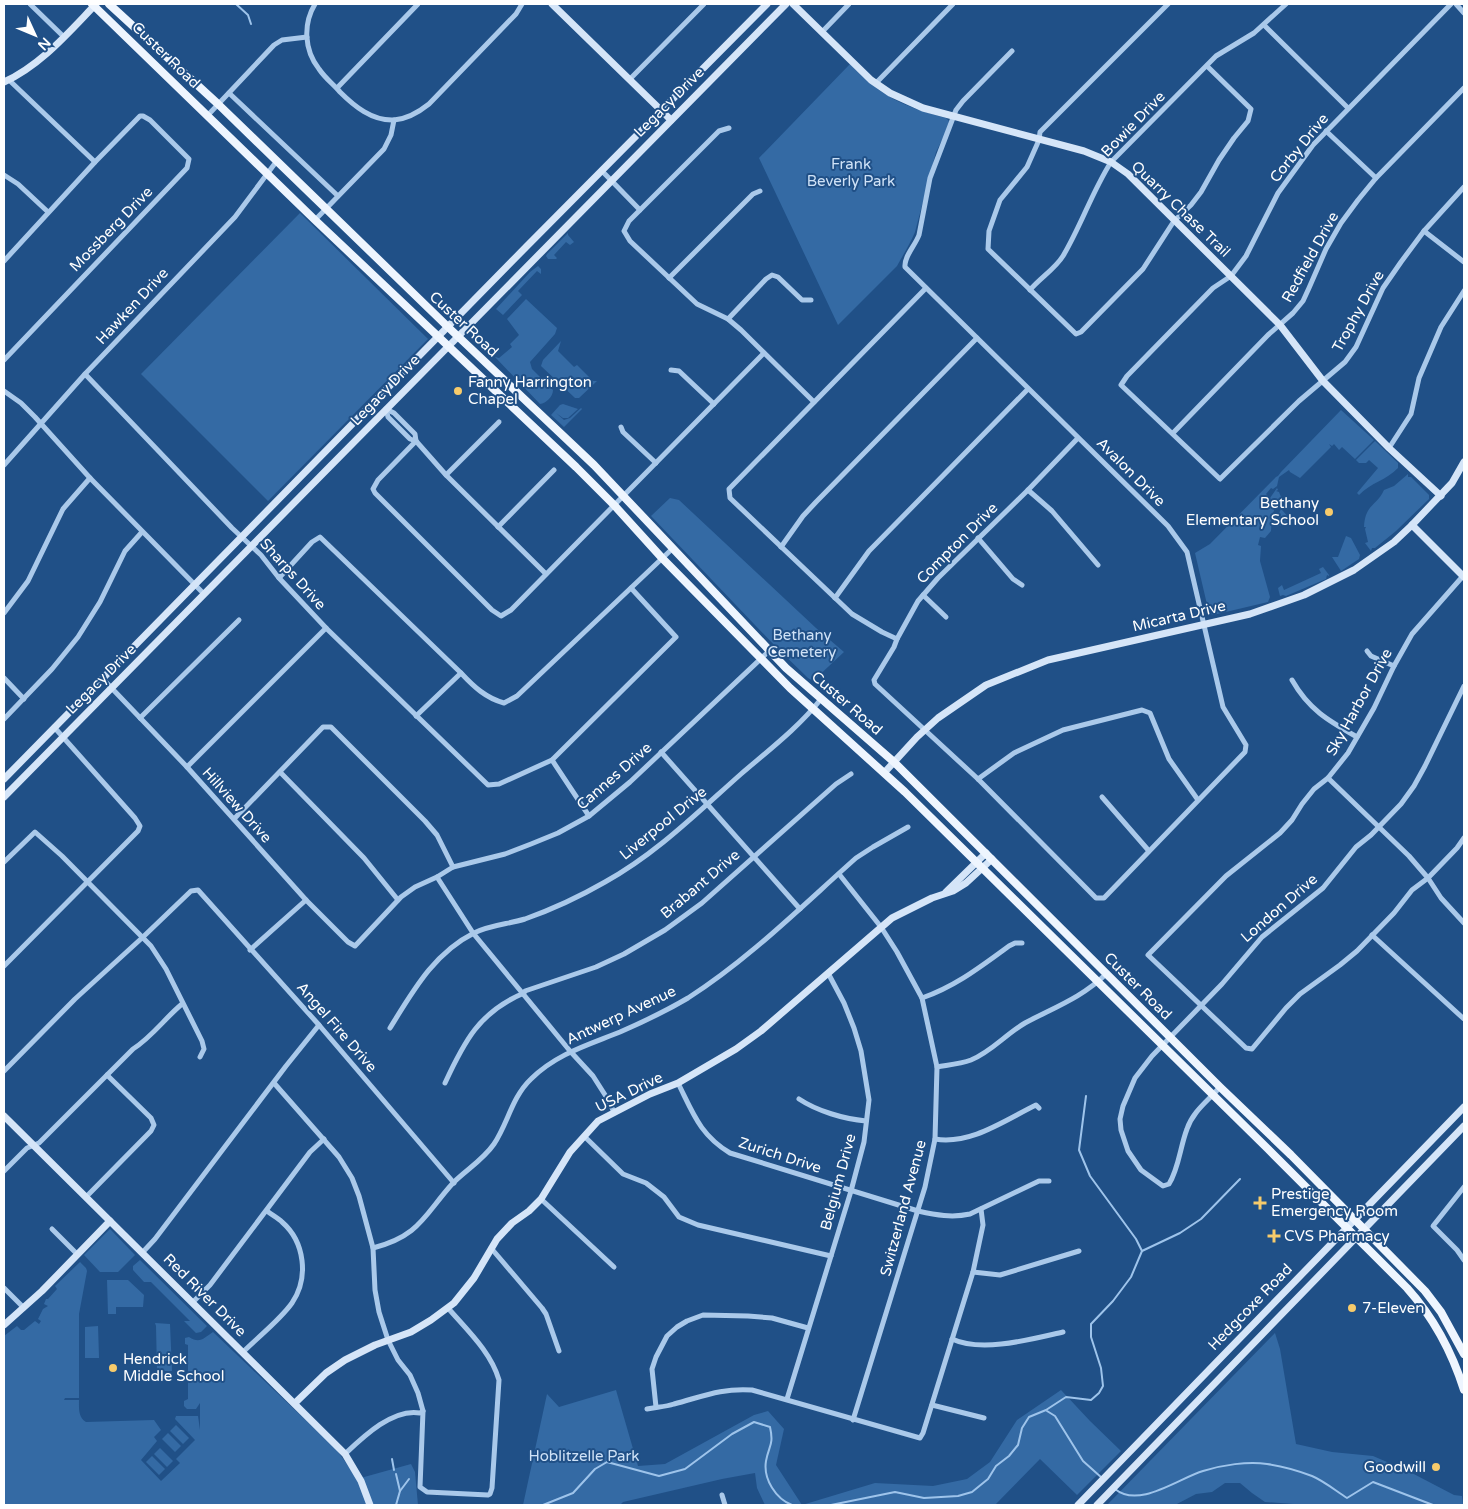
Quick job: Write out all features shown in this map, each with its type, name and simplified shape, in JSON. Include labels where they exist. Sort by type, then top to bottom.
[{"type":"main road","name":"Custer Road","points":[[94,4],[267,174],[440,336],[614,505],[662,558],[812,710],[884,773],[980,865],[1357,1238],[1421,1304],[1447,1347],[1464,1390]]},
{"type":"main road","name":"Custer Road","points":[[109,4],[172,64],[218,104],[325,210],[594,465],[622,497],[769,651],[894,762],[1220,1087],[1291,1155],[1425,1290],[1441,1312],[1464,1354]]},
{"type":"main road","points":[[164,72],[172,64]]},
{"type":"main road","points":[[374,274],[383,264]]},
{"type":"main road","points":[[532,425],[541,416]]},
{"type":"main road","points":[[1283,1164],[1291,1155]]},
{"type":"street","points":[[30,4],[64,37]]},
{"type":"street","points":[[4,261],[95,162],[6,81],[33,65],[64,37],[94,4]]},
{"type":"street","points":[[316,4],[307,23],[307,37],[314,63],[322,74],[359,109],[376,116],[394,120],[413,115],[429,104],[516,14],[522,4]]},
{"type":"street","points":[[337,88],[418,4]]},
{"type":"street","points":[[552,4],[671,120]]},
{"type":"street","points":[[630,80],[704,4]]},
{"type":"street","name":"Legacy Drive","points":[[4,779],[767,4]]},
{"type":"street","name":"Legacy Drive","points":[[4,797],[448,344],[786,4]]},
{"type":"street","name":"Quarry Chase Trail","points":[[793,4],[876,83],[890,93],[906,101],[954,116],[1039,140],[1068,146],[1111,162],[1128,174],[1280,325],[1324,381],[1389,448],[1441,496]]},
{"type":"street","points":[[822,32],[849,4]]},
{"type":"street","points":[[876,83],[953,4]]},
{"type":"street","points":[[1168,4],[1040,132],[1039,140],[1027,167],[1000,200],[989,231],[988,249],[1076,334],[1143,269],[1174,221],[1191,205],[1199,194],[1219,160],[1251,114],[1251,108],[1207,66]]},
{"type":"street","name":"Bowie Drive","points":[[1030,290],[1062,256],[1083,218],[1098,182],[1111,162],[1216,56],[1254,33],[1286,4]]},
{"type":"street","name":"Corby Drive","points":[[1173,433],[1121,385],[1212,288],[1231,276],[1246,256],[1278,193],[1294,170],[1348,108],[1452,4]]},
{"type":"street","points":[[1456,4],[1464,13]]},
{"type":"street","points":[[1264,25],[1348,108]]},
{"type":"street","points":[[208,115],[274,45],[282,40],[307,37]]},
{"type":"street","points":[[954,116],[963,100],[1012,51]]},
{"type":"street","name":"Redfield Drive","points":[[1173,433],[1293,313],[1303,301],[1326,249],[1341,223],[1376,178],[1464,88]]},
{"type":"street","points":[[229,93],[338,196]]},
{"type":"street","name":"Mossberg Drive","points":[[4,360],[187,168],[189,161],[188,157],[143,116],[136,119],[95,162]]},
{"type":"street","name":"Avalon Drive","points":[[954,116],[930,178],[916,243],[906,258],[905,267],[1168,526],[1187,552],[1222,707],[1246,745],[1245,752],[1198,800]]},
{"type":"street","points":[[315,220],[384,148],[391,135],[394,120]]},
{"type":"street","points":[[729,128],[720,131],[629,221],[624,231],[630,241],[697,304],[728,319],[814,402]]},
{"type":"street","points":[[1326,132],[1376,178]]},
{"type":"street","name":"Hawken Drive","points":[[4,465],[85,374],[235,217],[276,162]]},
{"type":"street","points":[[602,171],[640,210]]},
{"type":"street","points":[[4,175],[18,184],[48,212]]},
{"type":"street","name":"Trophy Drive","points":[[1173,433],[1220,479],[1299,401],[1345,362],[1356,347],[1383,288],[1424,231],[1464,187]]},
{"type":"street","points":[[669,278],[753,194],[760,191]]},
{"type":"street","points":[[1424,231],[1464,262]]},
{"type":"street","points":[[526,247],[536,256]]},
{"type":"street","points":[[728,319],[772,275],[778,277],[802,300],[811,300]]},
{"type":"street","points":[[897,639],[852,614],[730,498],[728,492],[926,288]]},
{"type":"street","points":[[1389,448],[1411,414],[1419,378],[1441,327],[1464,291]]},
{"type":"street","points":[[781,547],[816,502],[977,338]]},
{"type":"street","points":[[416,442],[378,480],[374,488],[378,498],[492,610],[501,616],[511,610],[764,353]]},
{"type":"street","points":[[670,370],[679,370],[714,404]]},
{"type":"street","name":"Sharps Drive","points":[[85,374],[261,555],[279,578],[326,628],[488,785],[499,784],[552,760]]},
{"type":"street","points":[[835,598],[868,551],[1028,389]]},
{"type":"street","points":[[4,391],[21,404],[40,423],[90,478],[194,586],[204,594]]},
{"type":"street","points":[[377,400],[386,409],[388,417],[410,439],[416,442],[446,475],[546,574]]},
{"type":"street","points":[[446,475],[499,422]]},
{"type":"street","points":[[621,427],[623,432],[656,463]]},
{"type":"street","name":"Compton Drive","points":[[925,729],[875,684],[874,680],[923,595],[1078,438]]},
{"type":"street","name":"Micarta Drive","points":[[884,773],[925,729],[986,685],[1048,660],[1250,614],[1304,595],[1354,570],[1394,542],[1412,525],[1452,483],[1464,462]]},
{"type":"street","points":[[498,527],[554,470]]},
{"type":"street","points":[[4,613],[28,580],[63,509],[90,478]]},
{"type":"street","points":[[1028,490],[1052,511],[1098,565]]},
{"type":"street","points":[[1412,525],[1464,577]]},
{"type":"street","points":[[4,719],[52,669],[78,637],[100,602],[125,550],[142,532]]},
{"type":"street","points":[[279,578],[312,542],[320,537],[461,672],[474,688],[492,700],[504,703],[517,696],[672,549]]},
{"type":"street","points":[[978,538],[1014,579],[1022,585]]},
{"type":"street","name":"Sky Harbor Drive","points":[[1201,1005],[1148,955],[1226,876],[1280,833],[1292,820],[1314,788],[1328,778],[1348,753],[1374,708],[1412,634],[1464,577]]},
{"type":"street","points":[[588,816],[552,760],[676,637],[631,588]]},
{"type":"street","points":[[923,595],[946,617]]},
{"type":"street","points":[[140,718],[239,620]]},
{"type":"street","points":[[187,767],[326,628]]},
{"type":"street","name":"Cannes Drive","points":[[355,946],[398,900],[415,887],[438,877],[453,867],[505,854],[558,833],[588,816],[630,782],[769,651]]},
{"type":"street","points":[[1368,651],[1371,656],[1394,666]]},
{"type":"street","points":[[416,716],[461,672]]},
{"type":"street","points":[[4,678],[24,699]]},
{"type":"street","name":"Hillview Drive","points":[[102,678],[187,767],[306,900],[348,942],[355,946]]},
{"type":"street","points":[[1292,680],[1306,702],[1316,712],[1357,737]]},
{"type":"street","name":"London Drive","points":[[1213,1095],[1195,1113],[1187,1128],[1174,1174],[1169,1184],[1163,1186],[1157,1184],[1141,1170],[1125,1142],[1120,1119],[1123,1106],[1135,1078],[1143,1066],[1262,937],[1323,888],[1356,847],[1401,804],[1414,786],[1464,686]]},
{"type":"street","name":"Liverpool Drive","points":[[390,1028],[415,987],[442,956],[473,933],[552,909],[607,881],[653,851],[812,710],[821,699]]},
{"type":"street","points":[[925,729],[978,779],[1096,898],[1104,898],[1198,800],[1169,759],[1150,713],[1142,710],[1062,730],[1014,752],[978,779]]},
{"type":"street","points":[[4,966],[138,831],[140,826],[54,727]]},
{"type":"street","points":[[234,819],[323,727],[331,727],[438,835],[453,867]]},
{"type":"street","points":[[661,752],[800,909]]},
{"type":"street","points":[[280,772],[364,858],[398,900]]},
{"type":"street","name":"Brabant Drive","points":[[445,1084],[458,1054],[472,1031],[497,1008],[525,991],[596,967],[632,950],[665,930],[702,903],[836,784],[851,774]]},
{"type":"street","points":[[1328,778],[1409,856],[1428,878],[1441,898],[1464,923]]},
{"type":"street","points":[[1102,797],[1149,851]]},
{"type":"street","name":"Antwerp Avenue","points":[[373,1248],[387,1245],[415,1229],[454,1183],[487,1153],[500,1134],[511,1106],[529,1080],[542,1068],[570,1051],[653,1017],[687,998],[731,967],[872,847],[908,827]]},
{"type":"street","points":[[4,862],[35,832],[62,856],[143,937],[166,969],[202,1041],[204,1049],[200,1057]]},
{"type":"street","points":[[1201,1005],[1250,1050],[1252,1049],[1300,994],[1340,965],[1372,935],[1394,913],[1412,890],[1428,878],[1464,838]]},
{"type":"street","name":"USA Drive","points":[[295,1402],[314,1383],[345,1360],[362,1351],[411,1332],[448,1308],[472,1282],[491,1248],[512,1223],[529,1211],[541,1199],[570,1152],[598,1121],[650,1094],[678,1083],[736,1049],[761,1031],[892,918],[909,908],[942,895],[989,856]]},
{"type":"street","name":"Switzerland Avenue","points":[[839,874],[881,927],[922,998],[937,1067],[935,1139],[918,1211],[853,1420]]},
{"type":"street","points":[[438,877],[473,933],[570,1051],[593,1076],[614,1112]]},
{"type":"street","name":"Angel Fire Drive","points":[[143,937],[191,891],[198,890],[319,1025],[454,1183]]},
{"type":"street","points":[[250,950],[306,900]]},
{"type":"street","points":[[1372,935],[1464,1019]]},
{"type":"street","points":[[4,1071],[75,999],[143,937]]},
{"type":"street","points":[[922,998],[961,981],[1009,946],[1015,943],[1022,943]]},
{"type":"street","name":"Belgium Drive","points":[[787,1399],[851,1191],[864,1142],[869,1100],[861,1051],[844,1003],[828,973]]},
{"type":"street","points":[[937,1067],[957,1064],[986,1052],[1023,1024],[1076,998],[1098,983],[1106,974]]},
{"type":"street","points":[[4,1171],[27,1148],[39,1143],[107,1074],[182,1004]]},
{"type":"street","points":[[142,1252],[155,1239],[319,1025]]},
{"type":"street","points":[[86,1197],[154,1125],[151,1118],[107,1074]]},
{"type":"street","points":[[274,1082],[339,1157],[352,1178],[365,1215],[373,1248],[376,1302],[388,1340],[398,1360],[410,1375],[423,1411],[419,1484],[422,1490],[427,1492],[484,1496],[490,1494],[499,1380],[495,1367],[487,1355],[448,1308]]},
{"type":"street","name":"Zurich Drive","points":[[678,1083],[703,1131],[718,1146],[730,1153],[918,1211],[959,1217],[974,1213],[1038,1181],[1049,1181]]},
{"type":"street","points":[[1213,1095],[1220,1087]]},
{"type":"street","points":[[799,1099],[808,1105],[853,1120],[866,1121]]},
{"type":"street","points":[[935,1139],[950,1141],[964,1138],[1036,1105],[1039,1108]]},
{"type":"street","name":"Hedgcoxe Road","points":[[1078,1505],[1464,1107]]},
{"type":"street","name":"Red River Drive","points":[[4,1116],[295,1402],[345,1454],[361,1481],[370,1505]]},
{"type":"street","points":[[1451,1121],[1462,1128]]},
{"type":"street","name":"Hedgcoxe Road","points":[[1099,1503],[1462,1128]]},
{"type":"street","points":[[584,1136],[623,1174],[646,1183],[656,1190],[679,1218],[698,1225],[831,1256]]},
{"type":"street","points":[[193,1302],[210,1285],[310,1152],[324,1139]]},
{"type":"street","points":[[1464,1188],[1433,1226],[1457,1250],[1464,1260]]},
{"type":"street","points":[[541,1199],[614,1266]]},
{"type":"street","points":[[647,1410],[673,1405],[718,1391],[752,1390],[920,1438],[974,1272],[983,1225],[981,1208]]},
{"type":"street","points":[[243,1352],[292,1302],[302,1280],[302,1259],[298,1244],[282,1222],[267,1211]]},
{"type":"street","points":[[4,1325],[24,1308],[110,1221]]},
{"type":"street","points":[[52,1229],[77,1254]]},
{"type":"street","points":[[491,1248],[546,1314],[559,1351]]},
{"type":"street","points":[[974,1272],[1000,1275],[1079,1251]]},
{"type":"street","points":[[4,1288],[24,1308]]},
{"type":"street","points":[[656,1407],[652,1369],[656,1357],[667,1336],[687,1321],[704,1315],[748,1316],[772,1318],[808,1328]]},
{"type":"street","points":[[1252,1326],[1262,1336]]},
{"type":"street","points":[[952,1339],[968,1343],[1010,1344],[1063,1332]]},
{"type":"street","points":[[932,1405],[984,1418]]},
{"type":"street","points":[[1169,1410],[1180,1421]]},
{"type":"street","points":[[345,1454],[370,1431],[381,1424],[403,1414],[420,1413],[423,1411]]},
{"type":"street","points":[[722,1495],[725,1505]]},
{"type":"green space","name":"Frank Beverly Park","points":[[850,64],[872,85],[894,99],[946,118],[949,121],[936,152],[915,232],[909,245],[897,266],[838,325],[759,158]]},
{"type":"green space","points":[[300,213],[428,339],[268,501],[141,374]]},
{"type":"green space","points":[[568,233],[574,242],[570,245],[566,242],[554,255],[556,259],[548,259],[547,254]]},
{"type":"green space","points":[[538,266],[541,269],[541,274],[537,271],[518,291],[522,295],[503,315],[496,309],[530,272]]},
{"type":"green space","points":[[526,299],[557,328],[555,334],[530,362],[532,369],[553,390],[549,399],[540,404],[495,357],[499,358],[512,347],[510,344],[519,335],[507,319]]},
{"type":"green space","points":[[561,341],[558,351],[574,367],[577,365],[593,381],[597,381],[579,398],[575,398],[541,366],[543,360]]},
{"type":"green space","points":[[563,404],[578,409],[568,418],[563,418],[556,413],[564,420],[570,418],[582,409],[564,427],[551,415]]},
{"type":"green space","points":[[1341,410],[1374,440],[1355,459],[1342,447],[1339,450],[1334,444],[1332,446],[1329,444],[1331,447],[1300,478],[1289,470],[1279,477],[1277,486],[1273,489],[1271,488],[1266,494],[1270,498],[1277,488],[1278,490],[1276,491],[1279,492],[1281,497],[1276,504],[1271,502],[1276,506],[1272,515],[1271,531],[1265,538],[1260,537],[1258,545],[1261,546],[1260,561],[1270,597],[1268,602],[1213,615],[1209,613],[1195,553],[1210,544]]},
{"type":"green space","points":[[1375,441],[1398,463],[1398,468],[1359,495],[1357,493],[1378,468],[1369,460],[1366,463],[1359,463],[1356,460]]},
{"type":"green space","points":[[1408,474],[1408,477],[1411,477],[1429,495],[1429,499],[1396,531],[1375,548],[1372,548],[1371,551],[1365,543],[1368,542],[1366,527],[1364,527],[1369,509],[1384,490],[1394,486]]},
{"type":"green space","name":"Bethany Cemetery","points":[[670,498],[679,500],[844,652],[813,681],[808,678],[651,516]]},
{"type":"green space","points":[[1285,501],[1288,504],[1282,510],[1293,522],[1276,527],[1278,515]]},
{"type":"green space","points":[[1346,536],[1351,538],[1360,555],[1359,559],[1341,571],[1332,557],[1338,557]]},
{"type":"green space","points":[[1323,567],[1329,575],[1327,575],[1326,579],[1286,596],[1280,596],[1278,588],[1282,585],[1284,590],[1321,573],[1319,569]]},
{"type":"green space","points":[[110,1229],[135,1255],[118,1272],[100,1272],[84,1255]]},
{"type":"green space","points":[[140,1260],[207,1326],[201,1332],[196,1333],[184,1321],[190,1321],[151,1282],[144,1282],[133,1270],[133,1266]]},
{"type":"green space","points":[[80,1262],[87,1271],[79,1314],[79,1398],[65,1398],[64,1400],[79,1400],[80,1415],[86,1422],[154,1420],[161,1430],[154,1437],[157,1441],[141,1460],[161,1481],[180,1463],[176,1459],[195,1440],[175,1419],[176,1416],[198,1416],[200,1430],[200,1403],[196,1409],[187,1409],[184,1406],[184,1401],[188,1399],[188,1345],[185,1344],[185,1338],[189,1337],[199,1340],[213,1332],[336,1449],[357,1479],[411,1464],[415,1472],[418,1505],[4,1505],[4,1336],[17,1326],[24,1330],[35,1321],[39,1324],[41,1321],[38,1319],[43,1309],[48,1306],[44,1304],[46,1299],[57,1289],[55,1286]]},
{"type":"green space","points":[[107,1280],[128,1280],[144,1295],[143,1307],[116,1307],[116,1314],[108,1314]]},
{"type":"green space","points":[[155,1323],[170,1324],[172,1371],[157,1371]]},
{"type":"green space","points":[[98,1326],[99,1358],[85,1358],[85,1327]]},
{"type":"green space","points":[[1275,1333],[1280,1349],[1296,1444],[1332,1452],[1373,1456],[1408,1471],[1454,1495],[1462,1496],[1463,1505],[1307,1505],[1265,1502],[1240,1483],[1225,1483],[1212,1492],[1196,1494],[1175,1505],[1107,1505]]},
{"type":"green space","name":"Hoblitzelle Park","points":[[616,1390],[638,1466],[665,1464],[754,1415],[768,1411],[784,1429],[776,1465],[802,1505],[765,1505],[757,1488],[755,1473],[623,1502],[620,1505],[523,1505],[547,1394],[559,1407]]},
{"type":"green space","points":[[1061,1390],[1121,1451],[1077,1495],[1040,1459],[995,1505],[802,1505],[875,1483],[933,1486],[967,1479],[990,1462],[1017,1420]]},
{"type":"green space","points":[[176,1425],[189,1438],[183,1444],[170,1431]]},
{"type":"green space","points":[[168,1433],[181,1446],[175,1452],[162,1439]]},
{"type":"green space","points":[[160,1448],[173,1461],[167,1467],[154,1454]]},
{"type":"green space","points":[[152,1456],[165,1469],[159,1475],[146,1462]]},
{"type":"waterway","points":[[236,4],[248,15],[251,24]]},
{"type":"waterway","points":[[1086,1096],[1079,1150],[1090,1176],[1136,1239],[1142,1251]]},
{"type":"waterway","points":[[831,1505],[895,1492],[924,1498],[958,1496],[972,1492],[988,1479],[996,1466],[1009,1456],[1018,1445],[1022,1428],[1029,1417],[1046,1410],[1066,1397],[1091,1400],[1099,1393],[1103,1386],[1101,1368],[1091,1337],[1091,1324],[1113,1301],[1131,1277],[1142,1251],[1180,1233],[1201,1219],[1240,1179]]},
{"type":"waterway","points":[[1047,1411],[1055,1416],[1083,1461],[1102,1478]]},
{"type":"waterway","points":[[543,1505],[573,1493],[595,1469],[607,1462],[659,1476],[685,1469],[732,1434],[754,1422],[770,1427],[771,1441],[766,1461],[767,1475],[776,1493],[792,1505]]},
{"type":"waterway","points":[[392,1459],[394,1470]]},
{"type":"waterway","points":[[1115,1489],[1125,1494],[1136,1496],[1159,1490],[1210,1469],[1235,1464],[1260,1463],[1284,1467],[1312,1476],[1347,1498],[1373,1482],[1433,1505]]},
{"type":"waterway","points":[[396,1474],[400,1491]]},
{"type":"waterway","points":[[396,1505],[400,1491],[409,1479]]},
{"type":"place","name":"Fanny Harrington Chapel","points":[[458,391]]},
{"type":"place","name":"Bethany Elementary School","points":[[1329,512]]},
{"type":"place","name":"Prestige Emergency Room","points":[[1260,1203]]},
{"type":"place","name":"CVS Pharmacy","points":[[1274,1236]]},
{"type":"place","name":"7-Eleven","points":[[1352,1308]]},
{"type":"place","name":"Hendrick Middle School","points":[[113,1368]]},
{"type":"place","name":"Goodwill","points":[[1436,1467]]}]
